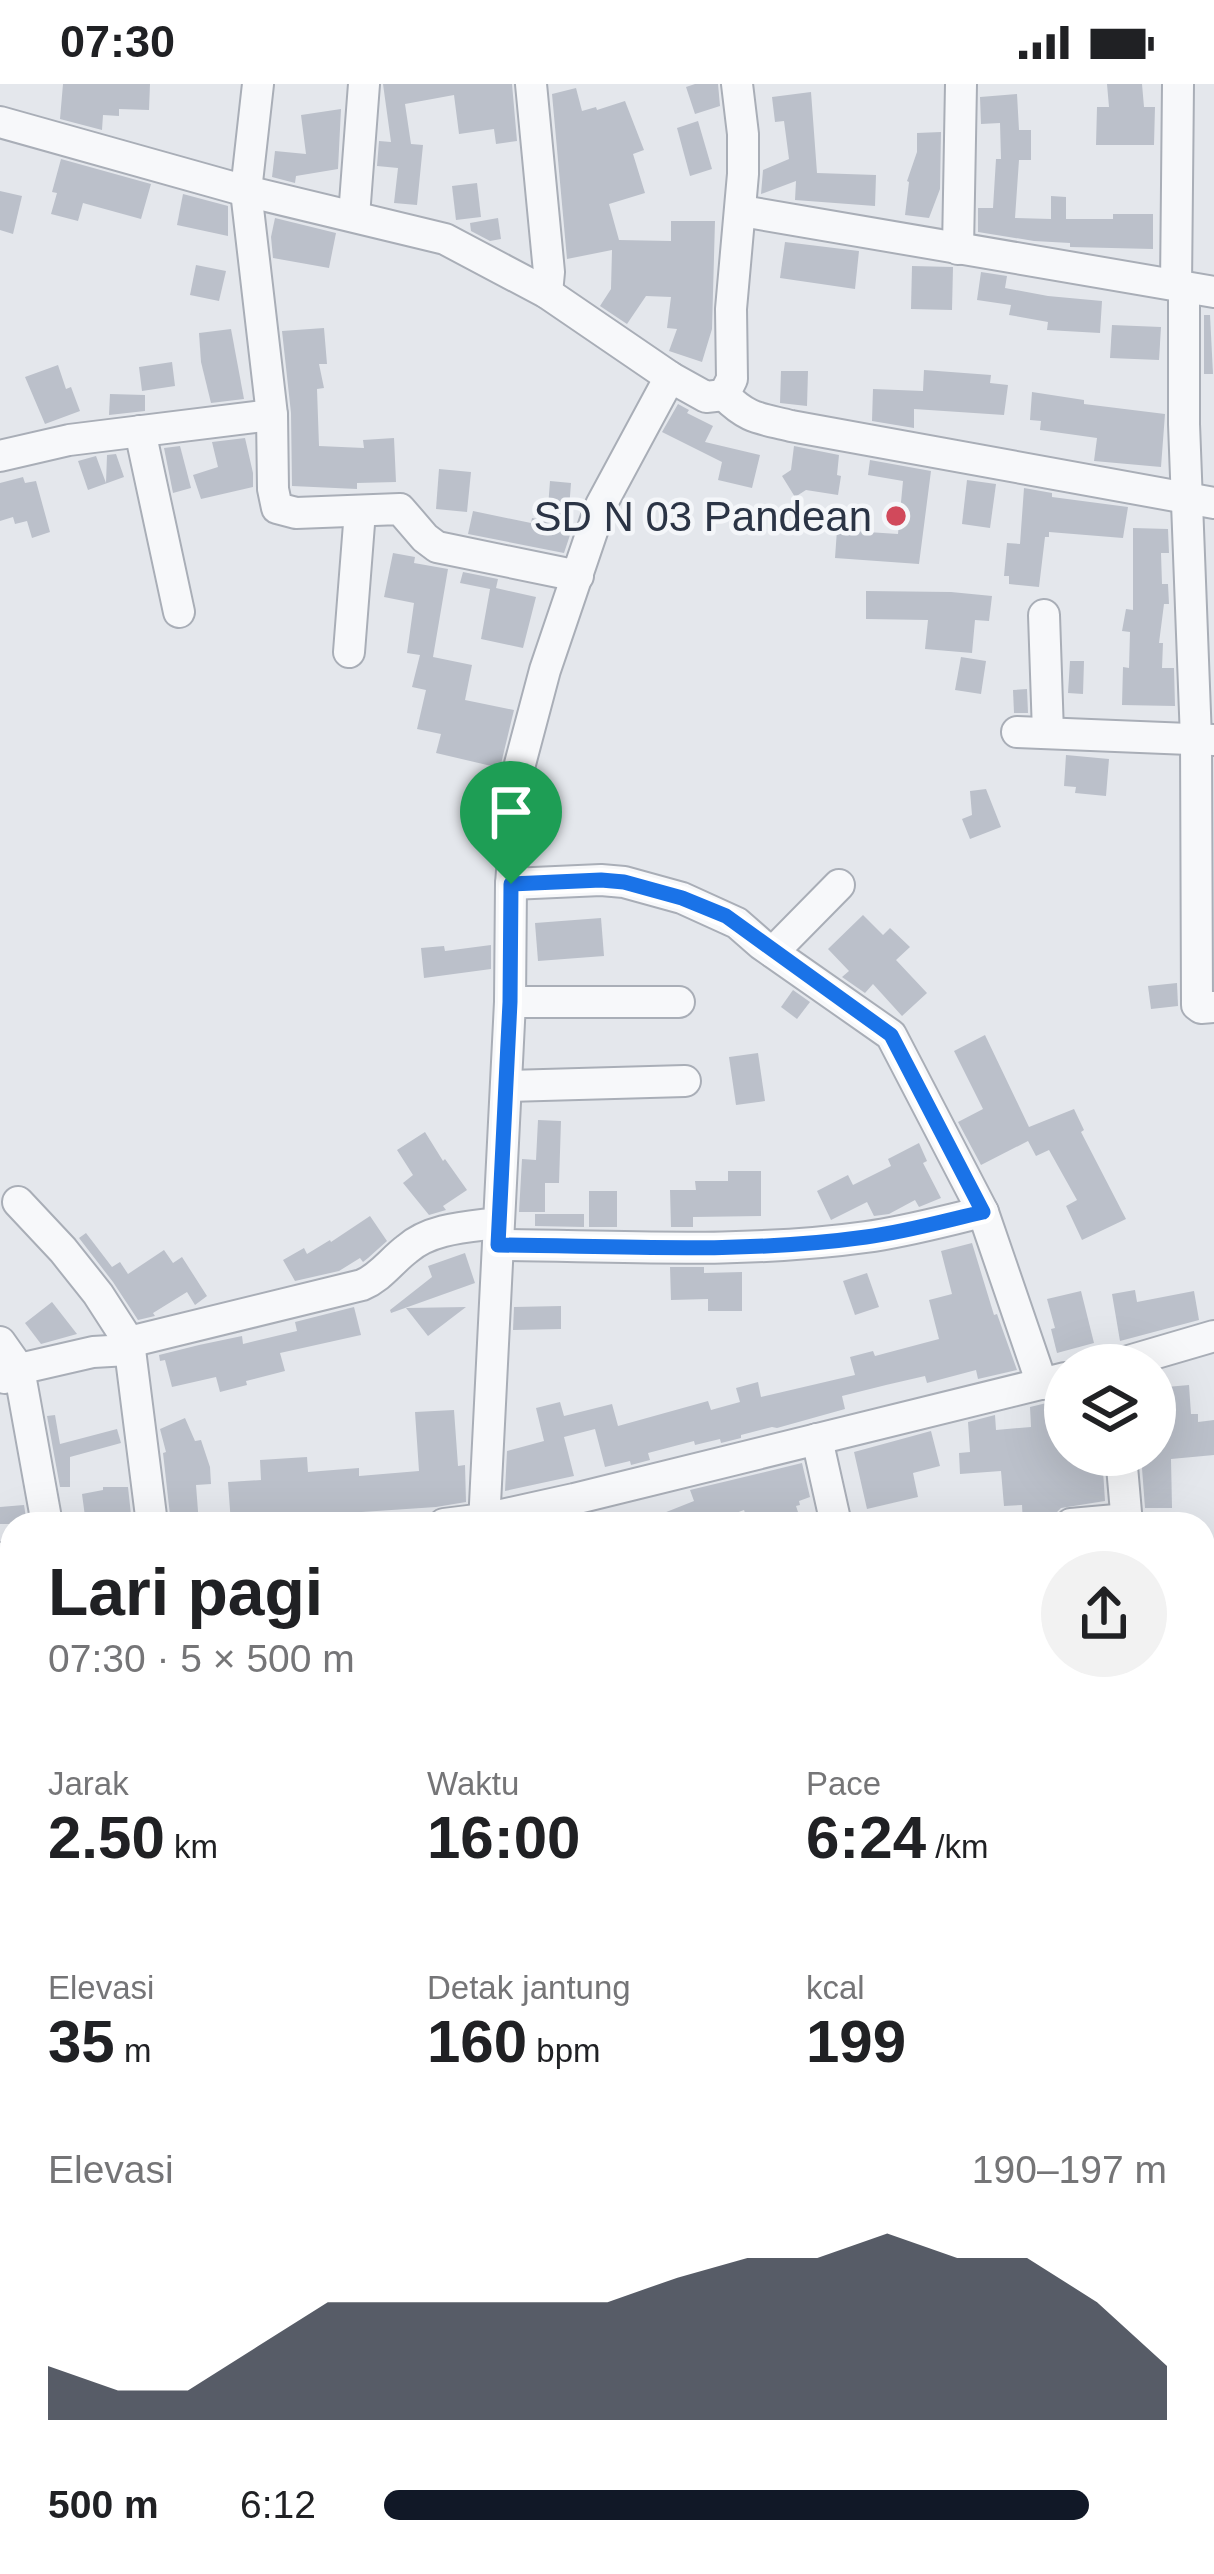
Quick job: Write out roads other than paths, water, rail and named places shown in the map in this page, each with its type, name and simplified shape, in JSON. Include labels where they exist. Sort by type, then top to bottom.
[{"type":"street","points":[[258,84],[246,190],[279,510],[400,509],[437,547],[578,576]]},
{"type":"street","points":[[354,216],[364,84]]},
{"type":"street","points":[[531,84],[547,293]]},
{"type":"street","points":[[724,395],[732,379],[731,309],[742,211],[737,84]]},
{"type":"street","points":[[958,249],[961,84]]},
{"type":"street","points":[[1178,84],[1191,288],[1184,424],[1202,501],[1205,740],[1197,1006],[1214,1007]]},
{"type":"street","points":[[0,122],[445,239],[547,293],[706,397],[724,395]]},
{"type":"street","points":[[742,211],[1191,288]]},
{"type":"street","points":[[484,1512],[510,1002],[511,884],[523,749],[544,670],[601,505],[670,376]]},
{"type":"street","points":[[724,395],[741,412],[791,426],[1202,501]]},
{"type":"street","points":[[0,456],[69,440],[272,415]]},
{"type":"street","points":[[140,430],[179,612]]},
{"type":"street","points":[[349,652],[360,511]]},
{"type":"street","points":[[1044,615],[1032,733],[1205,740]]},
{"type":"street","points":[[511,884],[624,882],[682,898],[726,916],[891,1035],[983,1212],[1044,1357]]},
{"type":"street","points":[[773,952],[839,885]]},
{"type":"street","points":[[510,1002],[679,1002]]},
{"type":"street","points":[[506,1086],[685,1081]]},
{"type":"street","points":[[18,1202],[63,1250],[129,1346],[150,1512]]},
{"type":"street","points":[[10,1375],[362,1285],[381,1274],[410,1245],[447,1230],[689,1250],[868,1237],[983,1212]]},
{"type":"street","points":[[1176,1347],[1214,1336]]},
{"type":"street","points":[[0,1342],[44,1512]]},
{"type":"street","points":[[577,1511],[817,1439],[1044,1383]]},
{"type":"street","points":[[817,1439],[833,1512]]},
{"type":"street","points":[[1123,1476],[1126,1512]]},
{"type":"place","name":"SD N 03 Pandean","points":[[896,516]]}]
